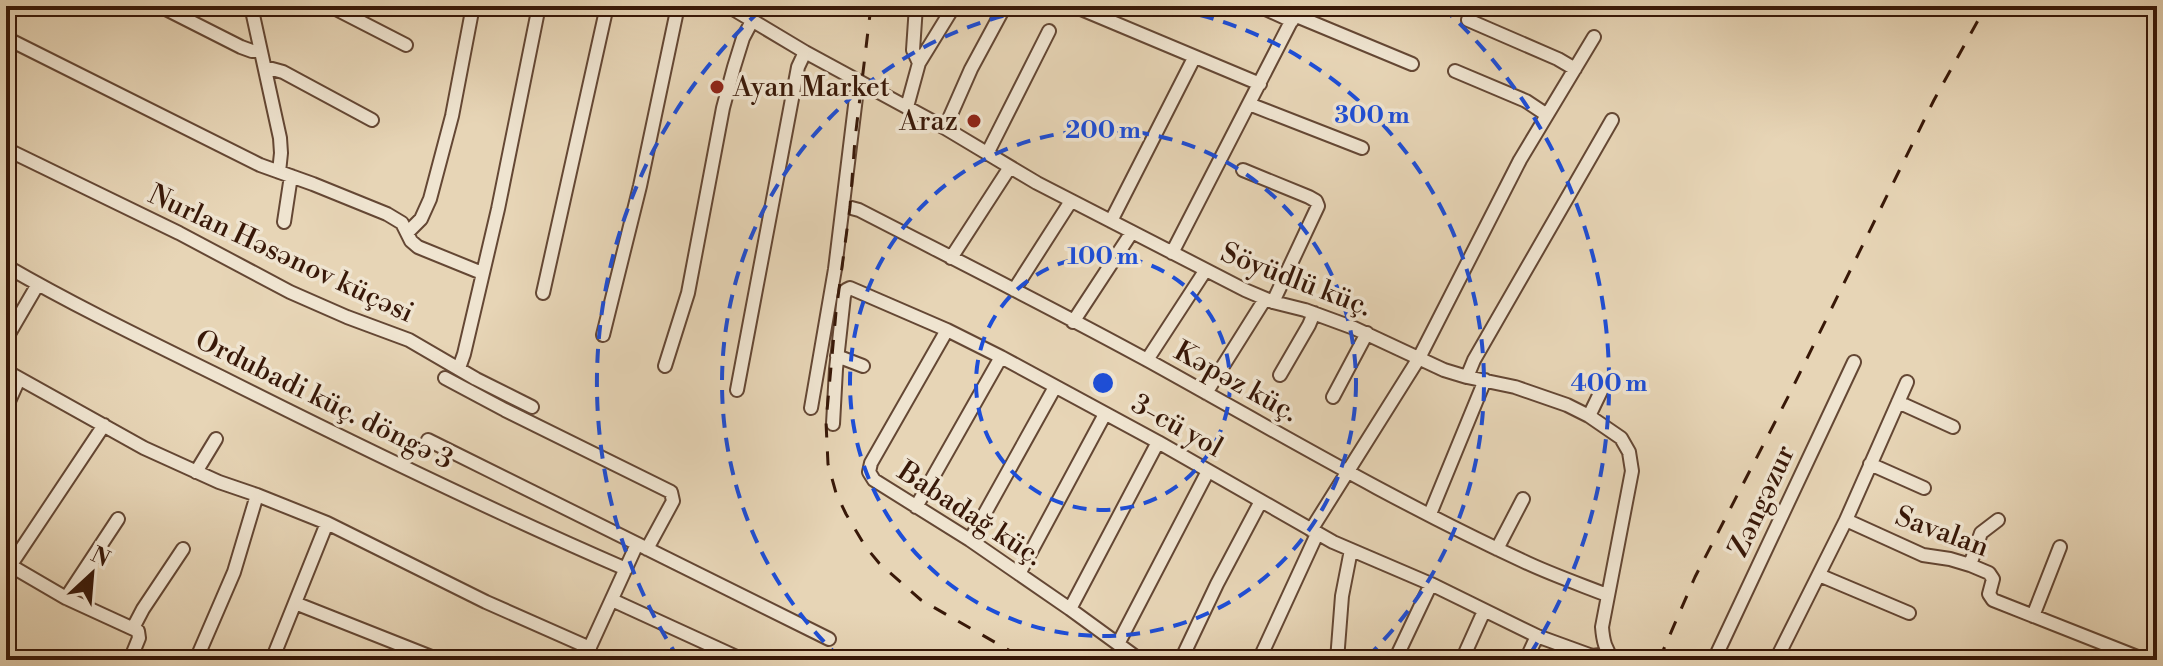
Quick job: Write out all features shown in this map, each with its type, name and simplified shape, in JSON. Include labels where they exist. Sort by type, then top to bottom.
[{"type":"street","points":[[160,6],[241,47],[260,51]]},
{"type":"street","points":[[251,6],[280,138],[285,174],[284,222]]},
{"type":"street","points":[[331,6],[406,45]]},
{"type":"street","points":[[408,232],[421,219],[430,199],[452,116],[473,6]]},
{"type":"street","points":[[459,368],[498,209],[539,6]]},
{"type":"street","points":[[543,293],[607,6]]},
{"type":"street","points":[[603,335],[640,186],[678,6]]},
{"type":"street","name":"Söyüdlü küç.","points":[[728,6],[1071,201],[1205,271],[1269,300],[1367,333],[1444,370],[1542,396],[1589,416],[1621,438],[1629,452],[1632,471],[1602,627],[1604,644],[1611,657]]},
{"type":"street","points":[[916,6],[913,50],[919,63]]},
{"type":"street","points":[[907,107],[919,63],[954,6]]},
{"type":"street","points":[[945,128],[971,69],[1005,6]]},
{"type":"street","points":[[1074,6],[1260,84]]},
{"type":"street","points":[[1259,6],[1295,14],[1412,64]]},
{"type":"street","points":[[1172,253],[1295,14]]},
{"type":"street","points":[[1468,20],[1575,69]]},
{"type":"street","points":[[665,366],[688,293],[723,108],[743,38],[752,21]]},
{"type":"street","points":[[987,154],[1049,31]]},
{"type":"street","points":[[1259,660],[1314,532],[1347,471],[1419,358],[1520,160],[1594,37]]},
{"type":"street","points":[[6,38],[260,165],[387,214],[402,223],[411,241],[418,247],[482,273]]},
{"type":"street","points":[[737,390],[798,67],[805,52]]},
{"type":"street","points":[[1111,221],[1194,58]]},
{"type":"street","points":[[265,67],[283,72],[372,120]]},
{"type":"street","points":[[1455,71],[1526,101],[1547,115]]},
{"type":"street","points":[[811,408],[844,206],[858,81]]},
{"type":"street","points":[[1249,104],[1362,148]]},
{"type":"street","points":[[1467,377],[1612,120]]},
{"type":"street","name":"Nurlan Həsənov küçəsi","points":[[6,149],[179,233],[290,292],[409,340],[532,407]]},
{"type":"street","points":[[951,258],[1010,167]]},
{"type":"street","points":[[1206,393],[1269,300],[1318,206],[1309,197],[1243,170]]},
{"type":"street","points":[[1014,290],[1071,201]]},
{"type":"street","name":"Kəpəz küç.","points":[[844,206],[859,210],[1014,290],[1497,549],[1607,595]]},
{"type":"street","points":[[1073,322],[1132,232]]},
{"type":"street","name":"Ordubadi küç. döngə 3","points":[[6,266],[322,428],[626,569]]},
{"type":"street","points":[[1147,360],[1205,271]]},
{"type":"street","points":[[6,339],[38,284]]},
{"type":"street","name":"3-cü yol","points":[[833,424],[837,356],[844,296],[848,288],[947,330],[1001,357],[1351,550],[1431,584],[1537,636],[1591,658],[1611,657]]},
{"type":"street","points":[[1280,375],[1314,313]]},
{"type":"street","name":"Babadağ küç.","points":[[947,330],[871,463],[869,472],[874,480],[970,540],[1140,660]]},
{"type":"street","points":[[1333,397],[1367,333]]},
{"type":"street","points":[[837,356],[863,366]]},
{"type":"street","points":[[916,507],[1001,357]]},
{"type":"street","name":"Zəngəzur","points":[[1714,660],[1854,362]]},
{"type":"street","points":[[6,371],[144,448],[219,482],[327,523],[587,654],[626,569],[673,501],[671,492],[445,378]]},
{"type":"street","points":[[6,408],[19,379]]},
{"type":"street","points":[[1430,514],[1485,380]]},
{"type":"street","points":[[1776,660],[1846,520],[1907,382]]},
{"type":"street","points":[[970,540],[1055,387]]},
{"type":"street","points":[[1589,416],[1603,387]]},
{"type":"street","points":[[1898,402],[1953,427]]},
{"type":"street","points":[[1019,574],[1105,414]]},
{"type":"street","points":[[104,425],[8,564],[66,598],[138,631],[139,638],[130,660]]},
{"type":"street","points":[[196,472],[216,439]]},
{"type":"street","points":[[428,440],[829,639]]},
{"type":"street","points":[[1070,609],[1158,442]]},
{"type":"street","points":[[6,447],[6,457]]},
{"type":"street","points":[[1870,464],[1924,488]]},
{"type":"street","points":[[1118,644],[1208,471]]},
{"type":"street","points":[[196,660],[234,572],[257,495]]},
{"type":"street","points":[[1497,549],[1523,499]]},
{"type":"street","points":[[1181,660],[1261,501]]},
{"type":"street","points":[[66,598],[118,519]]},
{"type":"street","name":"Savalan","points":[[1846,520],[1923,555],[1950,559],[1993,575],[1989,594],[1993,600],[2145,660]]},
{"type":"street","points":[[1970,565],[1981,533],[1998,520]]},
{"type":"street","points":[[272,660],[327,523]]},
{"type":"street","points":[[2033,616],[2060,547]]},
{"type":"street","points":[[133,628],[147,601],[183,549]]},
{"type":"street","points":[[1337,660],[1342,596],[1351,550]]},
{"type":"street","points":[[1819,575],[1909,613]]},
{"type":"street","points":[[1395,660],[1431,584]]},
{"type":"street","points":[[612,600],[743,660]]},
{"type":"street","points":[[295,603],[439,660]]},
{"type":"street","points":[[1462,660],[1484,611]]},
{"type":"street","points":[[6,634],[6,643]]},
{"type":"street","points":[[1526,660],[1537,636]]},
{"type":"street","points":[[398,660],[403,646]]},
{"type":"railway","points":[[871,6],[836,312],[826,422],[828,464],[846,514],[879,563],[921,600],[1026,660]]},
{"type":"railway","points":[[1659,660],[1695,577],[1789,395],[1934,100],[1986,6]]},
{"type":"place","name":"Ayan Market","points":[[717,87]]},
{"type":"place","name":"Araz","points":[[974,121]]}]
